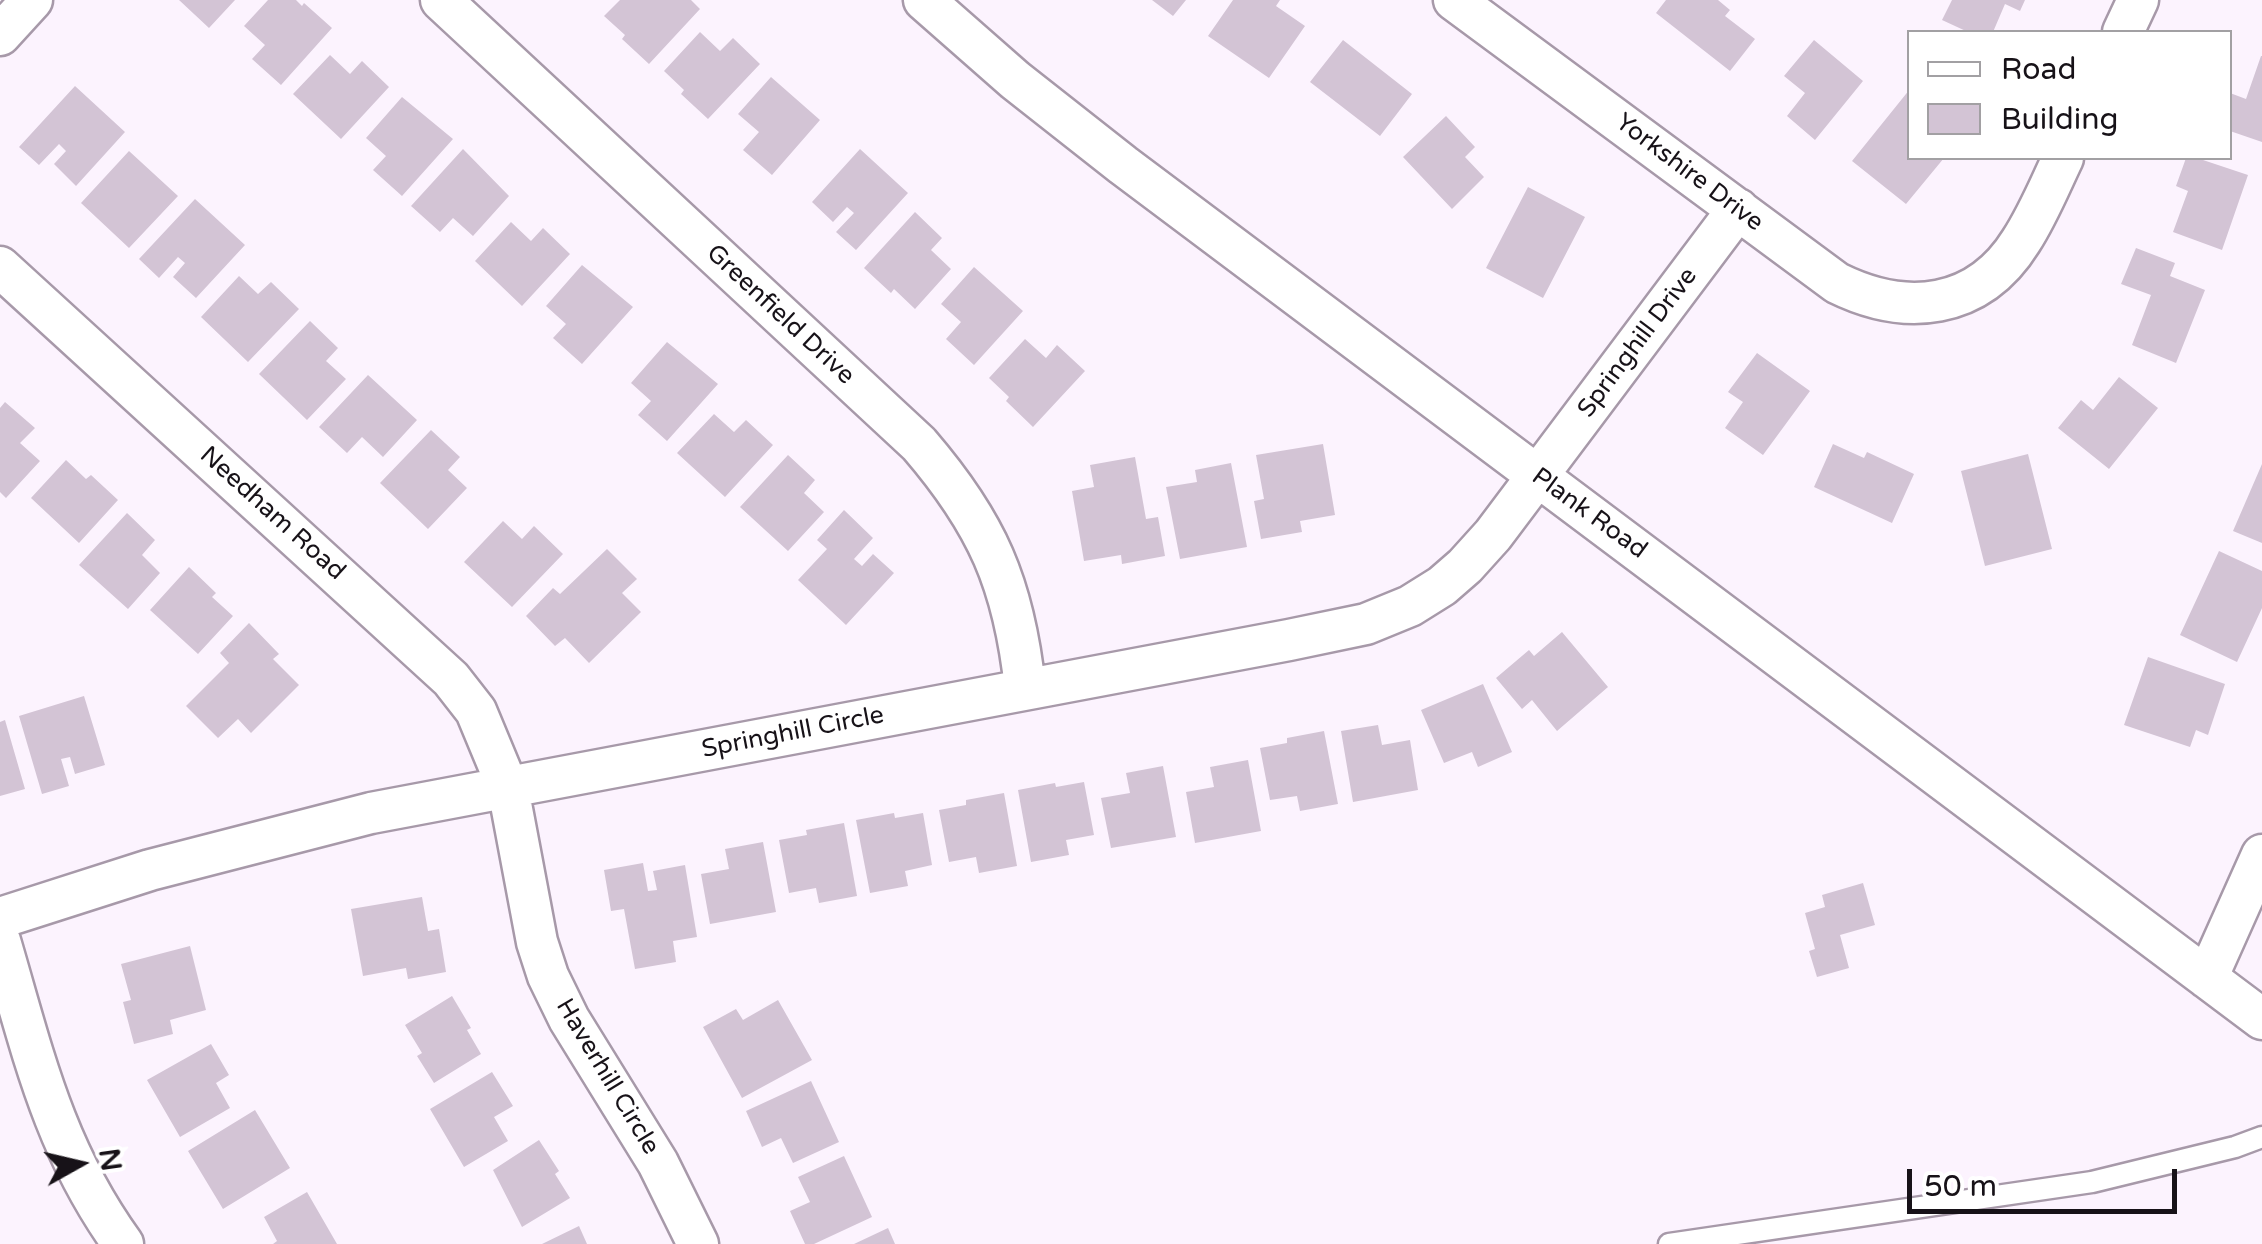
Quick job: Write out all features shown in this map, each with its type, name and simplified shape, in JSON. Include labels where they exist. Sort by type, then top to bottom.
[{"type":"street","points":[[0,35],[32,0]]},
{"type":"street","name":"Greenfield Drive","points":[[441,0],[919,444],[949,478],[978,523],[1002,573],[1020,640],[1025,688]]},
{"type":"street","name":"Plank Road","points":[[924,0],[1015,80],[1123,166],[2262,1019]]},
{"type":"street","name":"Yorkshire Drive","points":[[1454,0],[1838,283],[1862,295],[1904,304],[1940,300],[1974,288],[2004,264],[2031,225],[2062,160]]},
{"type":"street","points":[[2124,30],[2138,0]]},
{"type":"street","name":"Springhill Drive","points":[[1537,476],[1738,209]]},
{"type":"street","name":"Needham Road","points":[[0,267],[451,679],[476,711],[508,788]]},
{"type":"street","name":"Springhill Circle","points":[[0,918],[150,870],[370,813],[1346,628],[1410,606],[1442,586],[1466,566],[1537,476]]},
{"type":"street","name":"Haverhill Circle","points":[[508,788],[537,942],[548,976],[568,1019],[658,1163],[698,1244]]},
{"type":"street","points":[[2207,978],[2262,854]]},
{"type":"street","points":[[0,941],[38,1080],[58,1130],[81,1179],[124,1244]]},
{"type":"lane","points":[[1668,1244],[2092,1182],[2235,1148],[2262,1137]]},
{"type":"building","points":[[179,0],[235,0],[209,28]]},
{"type":"building","points":[[268,0],[296,0],[302,6],[304,3],[332,28],[281,85],[252,59],[265,45],[244,26]]},
{"type":"building","points":[[620,0],[691,0],[700,9],[649,64],[604,16]]},
{"type":"building","points":[[1152,0],[1186,0],[1173,16]]},
{"type":"building","points":[[1233,0],[1280,0],[1276,6],[1305,26],[1269,78],[1208,36]]},
{"type":"building","points":[[1666,0],[1718,0],[1730,10],[1725,16],[1755,39],[1730,71],[1656,13]]},
{"type":"building","points":[[1952,0],[2025,0],[2020,11],[2005,4],[1994,30],[1964,30],[1942,20]]},
{"type":"building","points":[[700,32],[720,51],[733,38],[760,64],[708,119],[681,94],[684,90],[664,71]]},
{"type":"building","points":[[1343,40],[1412,94],[1380,136],[1310,82]]},
{"type":"building","points":[[1814,40],[1863,81],[1815,140],[1787,116],[1805,93],[1784,76]]},
{"type":"building","points":[[330,55],[350,74],[362,61],[389,87],[341,139],[293,94]]},
{"type":"building","points":[[2262,56],[2262,142],[2232,132],[2232,94],[2246,99]]},
{"type":"building","points":[[771,77],[820,120],[772,175],[743,150],[759,132],[738,114]]},
{"type":"building","points":[[75,86],[125,132],[76,186],[54,164],[66,151],[59,144],[39,165],[19,147]]},
{"type":"building","points":[[1907,93],[1907,160],[1942,160],[1906,204],[1852,161]]},
{"type":"building","points":[[402,97],[453,139],[402,196],[373,170],[386,156],[366,138]]},
{"type":"building","points":[[1446,116],[1475,147],[1465,157],[1484,177],[1452,209],[1403,157]]},
{"type":"building","points":[[463,149],[509,196],[473,236],[453,218],[440,232],[411,206]]},
{"type":"building","points":[[860,149],[908,193],[856,250],[836,232],[854,213],[847,207],[833,222],[812,202]]},
{"type":"building","points":[[129,151],[178,196],[129,248],[81,203]]},
{"type":"building","points":[[2185,160],[2203,160],[2248,175],[2222,250],[2173,232],[2188,191],[2176,186]]},
{"type":"building","points":[[1528,187],[1585,217],[1543,298],[1486,268]]},
{"type":"building","points":[[195,199],[245,245],[196,298],[173,277],[185,263],[178,257],[159,278],[139,259]]},
{"type":"building","points":[[915,212],[942,238],[931,250],[951,269],[915,309],[864,268]]},
{"type":"building","points":[[511,222],[531,241],[543,228],[570,254],[522,306],[475,261]]},
{"type":"building","points":[[2136,248],[2175,263],[2170,276],[2205,290],[2176,363],[2132,345],[2151,295],[2121,284]]},
{"type":"building","points":[[582,265],[633,307],[582,364],[553,338],[566,324],[546,306]]},
{"type":"building","points":[[974,267],[1023,311],[974,365],[946,339],[961,322],[941,304]]},
{"type":"building","points":[[239,276],[258,294],[271,282],[299,309],[248,362],[201,317]]},
{"type":"building","points":[[310,321],[338,348],[326,361],[346,379],[307,420],[259,374]]},
{"type":"building","points":[[1025,339],[1046,358],[1057,345],[1085,371],[1033,427],[989,378]]},
{"type":"building","points":[[667,342],[718,384],[667,441],[638,415],[651,401],[631,383]]},
{"type":"building","points":[[1757,353],[1810,391],[1763,455],[1725,428],[1743,402],[1728,392]]},
{"type":"building","points":[[368,375],[417,420],[383,457],[362,437],[347,453],[319,427]]},
{"type":"building","points":[[2119,377],[2158,408],[2109,469],[2058,428],[2081,400],[2093,410]]},
{"type":"building","points":[[5,402],[35,428],[20,443],[40,461],[6,498],[0,492],[0,408]]},
{"type":"building","points":[[714,414],[734,432],[746,420],[773,445],[725,497],[677,453]]},
{"type":"building","points":[[431,430],[460,457],[448,470],[467,488],[428,529],[380,483]]},
{"type":"building","points":[[1323,444],[1335,515],[1300,521],[1302,532],[1261,539],[1254,501],[1264,499],[1256,455]]},
{"type":"building","points":[[1833,444],[1864,458],[1867,452],[1914,474],[1892,523],[1814,487]]},
{"type":"building","points":[[2028,454],[2052,549],[1985,566],[1961,471]]},
{"type":"building","points":[[788,455],[815,480],[804,493],[824,512],[788,551],[740,507]]},
{"type":"building","points":[[1135,457],[1146,519],[1158,517],[1165,556],[1122,564],[1121,555],[1084,561],[1072,491],[1094,487],[1090,465]]},
{"type":"building","points":[[66,460],[86,479],[91,475],[118,500],[79,543],[31,498]]},
{"type":"building","points":[[1231,463],[1247,547],[1180,559],[1166,487],[1197,482],[1195,470]]},
{"type":"building","points":[[2262,464],[2262,543],[2233,531]]},
{"type":"building","points":[[844,510],[873,538],[854,559],[862,566],[873,554],[894,573],[846,625],[798,580],[827,549],[817,540]]},
{"type":"building","points":[[127,513],[155,540],[142,555],[160,573],[128,609],[79,565]]},
{"type":"building","points":[[503,521],[522,539],[534,526],[563,554],[512,607],[464,562]]},
{"type":"building","points":[[607,549],[637,579],[622,593],[641,612],[589,663],[565,638],[555,646],[526,616],[553,588],[560,594]]},
{"type":"building","points":[[2219,551],[2262,571],[2262,608],[2237,662],[2180,635]]},
{"type":"building","points":[[189,567],[233,616],[198,654],[150,610]]},
{"type":"building","points":[[249,623],[279,654],[273,659],[299,685],[251,733],[238,719],[218,738],[186,706],[229,663],[220,653]]},
{"type":"building","points":[[1562,632],[1608,687],[1557,731],[1532,700],[1522,709],[1496,678],[1529,650],[1534,656]]},
{"type":"building","points":[[2148,657],[2225,684],[2208,735],[2196,730],[2190,747],[2124,725]]},
{"type":"building","points":[[1483,684],[1512,752],[1478,767],[1472,752],[1444,763],[1421,710]]},
{"type":"building","points":[[84,696],[105,765],[75,774],[70,757],[61,759],[69,786],[42,794],[19,716]]},
{"type":"building","points":[[5,720],[25,789],[0,796],[0,722]]},
{"type":"building","points":[[1378,725],[1382,745],[1410,740],[1418,790],[1353,802],[1341,731]]},
{"type":"building","points":[[1324,731],[1338,804],[1300,811],[1297,796],[1270,800],[1260,748]]},
{"type":"building","points":[[1248,760],[1261,831],[1195,843],[1186,792],[1214,787],[1210,767]]},
{"type":"building","points":[[1163,766],[1176,837],[1111,848],[1101,798],[1130,793],[1126,773]]},
{"type":"building","points":[[1084,782],[1094,835],[1066,840],[1069,855],[1031,862],[1018,790]]},
{"type":"building","points":[[1004,793],[1017,866],[979,873],[976,857],[949,862],[939,810]]},
{"type":"building","points":[[894,813],[895,818],[923,813],[932,865],[905,871],[908,886],[870,893],[856,820]]},
{"type":"building","points":[[844,823],[857,896],[819,903],[816,888],[789,893],[779,840]]},
{"type":"building","points":[[763,842],[776,912],[710,924],[701,874],[729,869],[725,849]]},
{"type":"building","points":[[643,863],[648,891],[657,890],[653,871],[685,865],[697,937],[673,941],[676,962],[635,969],[624,909],[611,911],[604,870]]},
{"type":"building","points":[[1863,883],[1875,925],[1840,935],[1849,968],[1817,977],[1809,951],[1815,949],[1805,913],[1825,907],[1822,895]]},
{"type":"building","points":[[422,897],[428,931],[439,929],[446,972],[408,979],[406,968],[363,976],[351,909]]},
{"type":"building","points":[[190,946],[206,1010],[170,1020],[173,1034],[134,1044],[123,1002],[131,1000],[121,964]]},
{"type":"building","points":[[452,996],[481,1054],[434,1083],[417,1056],[422,1053],[405,1025]]},
{"type":"building","points":[[778,1000],[812,1060],[742,1098],[703,1027],[736,1009],[743,1020]]},
{"type":"building","points":[[211,1044],[229,1075],[216,1083],[230,1108],[180,1137],[147,1080]]},
{"type":"building","points":[[492,1072],[513,1106],[494,1117],[508,1141],[464,1167],[430,1109]]},
{"type":"building","points":[[811,1081],[839,1142],[793,1163],[781,1138],[762,1147],[746,1111]]},
{"type":"building","points":[[255,1110],[290,1168],[223,1209],[188,1151]]},
{"type":"building","points":[[539,1140],[559,1171],[555,1174],[570,1198],[522,1227],[493,1170]]},
{"type":"building","points":[[844,1156],[872,1217],[814,1244],[805,1244],[790,1211],[810,1202],[798,1177]]},
{"type":"building","points":[[307,1192],[337,1244],[273,1244],[277,1241],[264,1217]]},
{"type":"building","points":[[579,1226],[587,1244],[542,1244]]},
{"type":"building","points":[[888,1228],[895,1244],[854,1244]]}]
